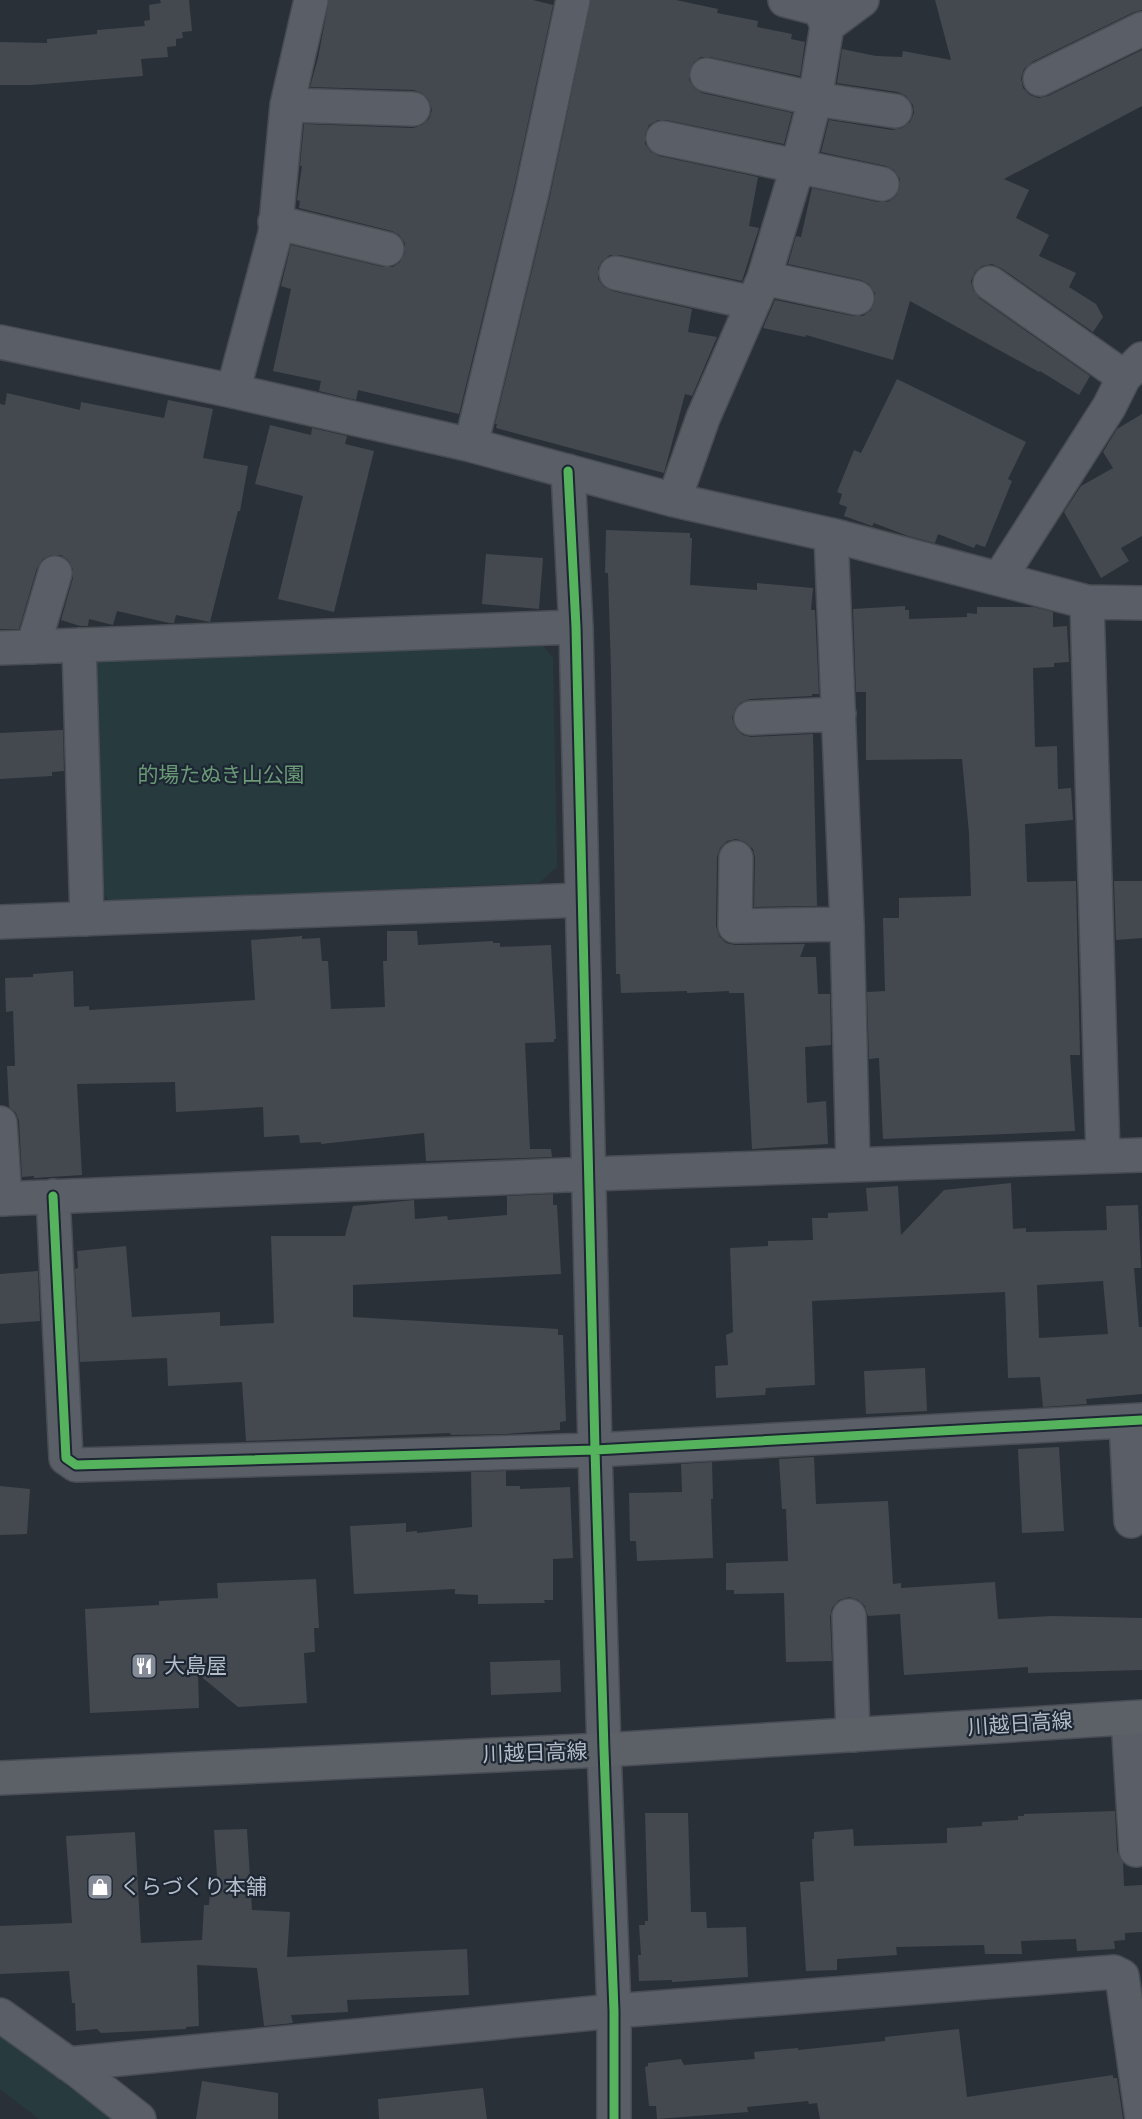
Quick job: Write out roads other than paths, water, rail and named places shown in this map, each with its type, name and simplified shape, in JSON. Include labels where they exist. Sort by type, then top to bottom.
[{"type":"main road","name":"川越日高線","points":[[0,1778],[604,1750],[1135,1717]]},
{"type":"street","points":[[233,391],[275,234],[287,105],[311,0]]},
{"type":"street","points":[[471,446],[532,192],[573,0]]},
{"type":"street","points":[[674,500],[703,418],[758,290],[798,165],[815,99],[827,26],[820,9],[786,0]]},
{"type":"street","points":[[827,26],[862,0]]},
{"type":"street","points":[[1040,79],[1142,29]]},
{"type":"street","points":[[707,75],[815,99],[895,111]]},
{"type":"street","points":[[287,105],[413,109]]},
{"type":"street","points":[[663,138],[882,184]]},
{"type":"street","points":[[275,222],[387,249]]},
{"type":"street","points":[[616,273],[758,290],[857,298]]},
{"type":"street","points":[[990,283],[1133,368],[999,579]]},
{"type":"street","points":[[0,342],[233,391],[471,446],[674,500],[831,535],[1088,602],[1142,603]]},
{"type":"street","points":[[568,471],[576,627],[604,1750],[614,2011],[614,2119]]},
{"type":"street","points":[[831,535],[847,924],[853,1165]]},
{"type":"street","points":[[33,647],[55,573]]},
{"type":"street","points":[[1088,602],[1103,1156]]},
{"type":"street","points":[[0,648],[576,627]]},
{"type":"street","points":[[79,645],[87,919]]},
{"type":"street","points":[[751,718],[839,714]]},
{"type":"street","points":[[736,858],[735,926],[847,924]]},
{"type":"street","points":[[0,922],[582,900]]},
{"type":"street","points":[[0,1123],[3,1199],[590,1174],[1142,1155]]},
{"type":"street","points":[[53,1196],[66,1458],[76,1465],[596,1450],[1134,1420],[1131,1521]]},
{"type":"street","points":[[849,1617],[853,1735]]},
{"type":"street","points":[[1135,1717],[1136,1850]]},
{"type":"street","points":[[68,2064],[614,2011],[1114,1972],[1122,1976],[1142,2117]]},
{"type":"street","points":[[0,2015],[139,2119]]},
{"type":"place","name":"大島屋","points":[[144,1666]]},
{"type":"place","name":"くらづくり本舗","points":[[100,1887]]},
{"type":"park label","name":"的場たぬき山公園","points":[[221,775]]}]
